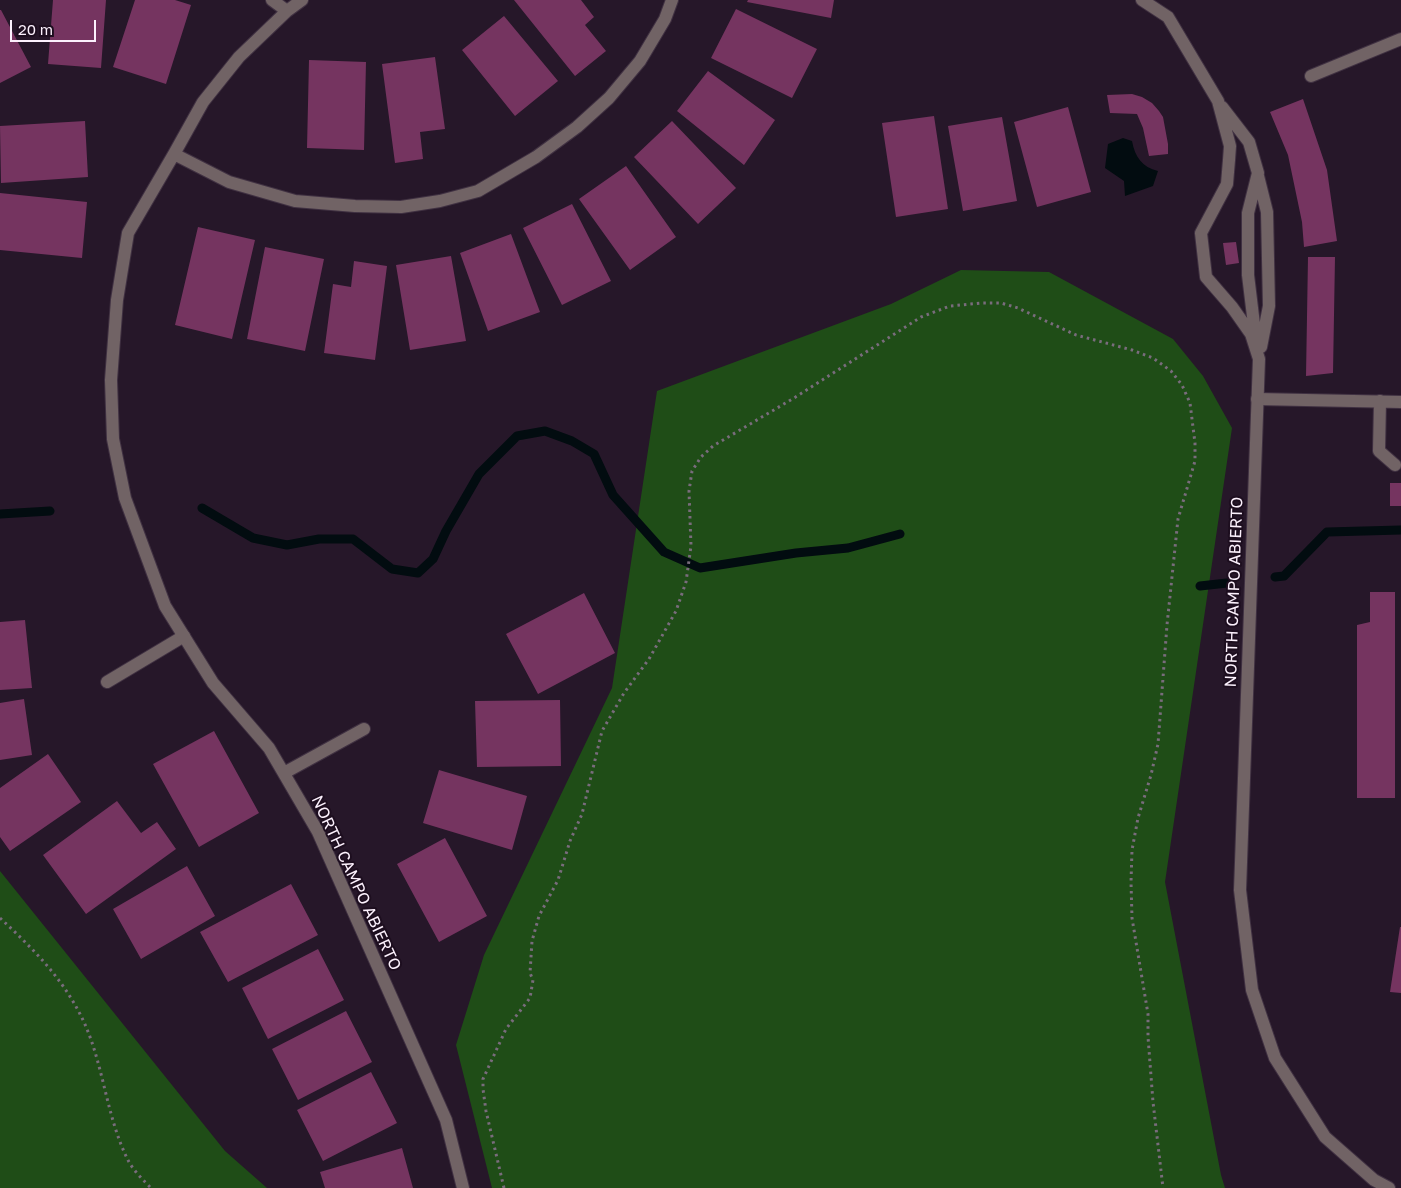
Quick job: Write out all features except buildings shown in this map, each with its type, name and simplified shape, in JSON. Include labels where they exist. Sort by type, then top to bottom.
[{"type":"street","points":[[272,0],[287,11]]},
{"type":"street","name":"NORTH CAMPO ABIERTO","points":[[302,0],[287,11],[239,57],[203,102],[128,233],[117,300],[111,380],[113,439],[125,498],[165,606],[213,683],[269,748],[318,832],[446,1120],[463,1188]]},
{"type":"street","points":[[174,154],[229,182],[295,201],[355,206],[400,207],[440,201],[478,191],[536,157],[577,127],[609,98],[640,61],[665,20],[672,0]]},
{"type":"street","name":"NORTH CAMPO ABIERTO","points":[[1142,0],[1168,17],[1218,101],[1230,146],[1227,184],[1201,233],[1206,278],[1232,307],[1251,334],[1259,359],[1240,890],[1252,990],[1275,1058],[1325,1137],[1374,1180],[1390,1188]]},
{"type":"street","points":[[1311,76],[1401,38]]},
{"type":"street","points":[[1218,101],[1249,142],[1267,212],[1268,306],[1259,359]]},
{"type":"street","points":[[1258,173],[1248,212],[1248,275],[1259,359]]},
{"type":"street","points":[[1257,399],[1401,402]]},
{"type":"street","points":[[1380,401],[1379,451],[1395,465]]},
{"type":"street","points":[[107,682],[184,636]]},
{"type":"street","points":[[284,773],[364,729]]},
{"type":"path","points":[[504,1188],[486,1112],[483,1078],[506,1029],[530,998],[534,980],[530,973],[532,941],[536,924],[558,880],[570,841],[582,814],[602,731],[624,693],[649,659],[676,611],[686,582],[691,546],[689,491],[692,472],[701,457],[713,446],[794,398],[921,317],[950,306],[981,302],[1001,303],[1018,308],[1076,335],[1132,350],[1153,358],[1172,371],[1182,385],[1190,403],[1195,443],[1195,461],[1178,519],[1167,625],[1158,744],[1138,818],[1132,850],[1132,918],[1148,1014],[1153,1102],[1163,1188]]},
{"type":"path","points":[[0,918],[46,963],[61,982],[80,1015],[99,1067],[117,1133],[130,1163],[151,1188]]},
{"type":"green space","points":[[961,270],[1049,272],[1173,339],[1203,376],[1232,428],[1165,882],[1225,1188],[492,1188],[456,1045],[484,955],[612,688],[657,391],[891,304]]},
{"type":"green space","points":[[0,871],[225,1151],[267,1188],[0,1188]]},
{"type":"shaded area","points":[[1123,138],[1132,141],[1137,156],[1144,164],[1158,171],[1153,186],[1125,196],[1124,181],[1105,168],[1108,144]]},
{"type":"waterway","points":[[202,508],[253,538],[287,545],[319,539],[353,539],[392,569],[418,573],[433,559],[446,531],[479,474],[517,436],[545,431],[572,441],[594,454],[613,495],[664,552],[700,568],[796,553],[848,548],[900,534]]},
{"type":"waterway","points":[[0,514],[50,511]]},
{"type":"waterway","points":[[1275,577],[1284,576],[1327,532],[1401,530]]},
{"type":"waterway","points":[[1200,586],[1227,583]]}]
